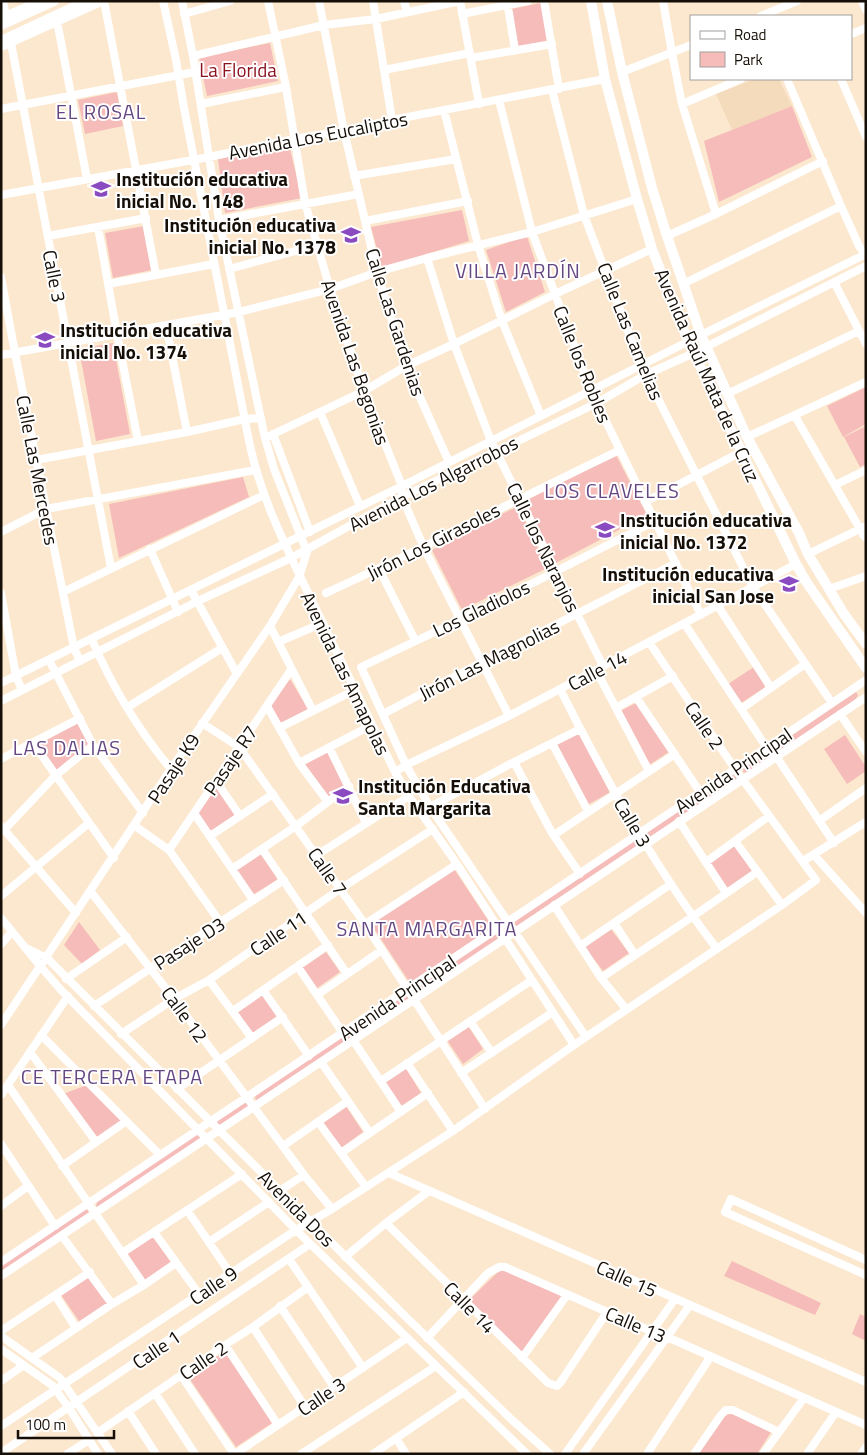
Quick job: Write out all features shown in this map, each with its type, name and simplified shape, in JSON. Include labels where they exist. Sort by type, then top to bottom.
[{"type":"main road","points":[[3,19],[54,1]]},
{"type":"main road","points":[[6,42],[87,1]]},
{"type":"main road","name":"Avenida Raúl Mata de la Cruz","points":[[591,1],[605,78],[637,199],[652,249],[688,341],[796,564],[866,668]]},
{"type":"main road","name":"Avenida Raúl Mata de la Cruz","points":[[607,1],[622,72],[649,178],[701,334],[747,437],[808,554],[866,644]]},
{"type":"street","points":[[3,1],[3,19],[39,1]]},
{"type":"street","points":[[1,47],[6,42],[104,1],[156,275]]},
{"type":"street","name":"Avenida Las Amapolas","points":[[164,1],[254,470],[290,558],[395,772],[574,1045]]},
{"type":"street","points":[[182,1],[193,56],[219,220],[261,418],[310,532]]},
{"type":"street","points":[[184,14],[230,1]]},
{"type":"street","name":"Avenida Las Begonias","points":[[268,1],[286,86],[305,203],[330,289],[364,391],[402,486]]},
{"type":"street","name":"Calle Las Gardenias","points":[[319,1],[344,131],[377,272],[406,366],[449,462]]},
{"type":"street","points":[[373,1],[392,120]]},
{"type":"street","points":[[404,1],[407,12]]},
{"type":"street","points":[[193,56],[324,25],[376,18],[460,1],[479,104]]},
{"type":"street","points":[[462,14],[507,3],[528,1]]},
{"type":"street","name":"Calle Las Camelias","points":[[544,1],[552,44],[555,89],[584,215],[640,366],[753,587]]},
{"type":"street","points":[[663,1],[682,104],[716,214]]},
{"type":"street","points":[[763,15],[797,1]]},
{"type":"street","points":[[862,1],[866,10]]},
{"type":"street","points":[[507,3],[515,50]]},
{"type":"street","points":[[57,21],[86,179]]},
{"type":"street","points":[[852,34],[866,28]]},
{"type":"street","name":"Calle 3","points":[[6,42],[23,105],[111,568]]},
{"type":"street","points":[[384,70],[552,44]]},
{"type":"street","points":[[622,72],[690,45]]},
{"type":"street","points":[[1,109],[195,72]]},
{"type":"street","name":"Avenida Los Eucaliptos","points":[[1,195],[344,131],[605,78]]},
{"type":"street","points":[[682,104],[739,80]]},
{"type":"street","points":[[787,80],[841,206],[865,255]]},
{"type":"street","points":[[842,80],[866,137]]},
{"type":"street","points":[[201,104],[286,86]]},
{"type":"street","name":"Calle los Robles","points":[[499,100],[532,232],[591,391],[701,615]]},
{"type":"street","points":[[444,110],[478,245],[502,321],[541,416]]},
{"type":"street","points":[[354,176],[456,160]]},
{"type":"street","points":[[667,236],[823,161]]},
{"type":"street","points":[[219,220],[359,194]]},
{"type":"street","points":[[1,355],[239,312],[330,289],[377,272],[427,258],[532,232],[637,199]]},
{"type":"street","points":[[365,222],[468,201]]},
{"type":"street","points":[[683,284],[841,206]]},
{"type":"street","points":[[48,236],[146,218]]},
{"type":"street","points":[[98,227],[138,441]]},
{"type":"street","points":[[229,269],[317,245]]},
{"type":"street","points":[[269,436],[364,391],[406,366],[652,249]]},
{"type":"street","name":"Avenida Los Algarrobos","points":[[1,683],[310,532],[701,334],[865,255]]},
{"type":"street","name":"Calle los Naranjos","points":[[427,258],[454,344],[491,441],[604,666]]},
{"type":"street","points":[[108,284],[214,264]]},
{"type":"street","name":"Avenida Los Algarrobos","points":[[1,701],[290,558],[402,497],[597,403],[645,375],[694,353],[866,266]]},
{"type":"street","name":"Calle Las Mercedes","points":[[1,277],[74,648],[80,662]]},
{"type":"street","points":[[834,282],[866,344]]},
{"type":"street","points":[[166,324],[187,432]]},
{"type":"street","points":[[727,394],[859,331]]},
{"type":"street","points":[[747,437],[866,382]]},
{"type":"street","points":[[320,412],[360,506]]},
{"type":"street","points":[[795,416],[864,532],[808,554]]},
{"type":"street","points":[[36,460],[187,432],[245,419],[261,418]]},
{"type":"street","points":[[269,436],[274,469],[306,548]]},
{"type":"street","name":"Jirón Los Girasoles","points":[[326,593],[424,548],[520,498],[620,450]]},
{"type":"street","points":[[646,502],[741,452]]},
{"type":"street","points":[[1,532],[46,509],[254,470]]},
{"type":"street","points":[[835,485],[866,470]]},
{"type":"street","points":[[402,486],[402,497],[424,548],[509,716]]},
{"type":"street","points":[[63,592],[264,495]]},
{"type":"street","name":"Los Gladiolos","points":[[361,667],[460,620],[655,521]]},
{"type":"street","name":"Avenida Las Amapolas","points":[[299,577],[307,552],[306,548]]},
{"type":"street","points":[[150,549],[178,612]]},
{"type":"street","points":[[257,574],[261,562],[259,557]]},
{"type":"street","name":"Jirón Las Magnolias","points":[[383,714],[480,661],[578,614],[676,563]]},
{"type":"street","name":"Calle 14","points":[[395,772],[509,716],[796,564]]},
{"type":"street","points":[[379,569],[416,640]]},
{"type":"street","points":[[829,589],[866,576]]},
{"type":"street","name":"Pasaje K9","points":[[47,958],[171,769],[270,626],[299,577]]},
{"type":"street","points":[[753,587],[832,703]]},
{"type":"street","points":[[191,590],[237,674]]},
{"type":"street","points":[[1,593],[16,676],[22,690]]},
{"type":"street","points":[[718,606],[771,688]]},
{"type":"street","points":[[278,642],[323,623]]},
{"type":"street","points":[[684,624],[767,748]]},
{"type":"street","points":[[270,626],[313,711]]},
{"type":"street","points":[[92,640],[128,707],[154,749],[171,769]]},
{"type":"street","name":"Calle 2","points":[[649,642],[743,779],[816,880],[782,905]]},
{"type":"street","points":[[128,707],[222,648]]},
{"type":"street","points":[[49,660],[93,745],[143,813]]},
{"type":"street","points":[[742,709],[805,664]]},
{"type":"street","name":"Avenida Las Amapolas","points":[[361,667],[406,765],[430,807],[586,1037]]},
{"type":"street","name":"Pasaje R7","points":[[169,850],[291,670]]},
{"type":"street","points":[[596,670],[649,771]]},
{"type":"street","points":[[616,708],[673,676]]},
{"type":"street","name":"Avenida Principal","points":[[1,1262],[866,680]]},
{"type":"street","name":"Calle 3","points":[[560,689],[615,793],[639,833],[692,917],[717,949]]},
{"type":"street","points":[[279,728],[355,690]]},
{"type":"street","points":[[636,697],[700,792]]},
{"type":"street","name":"Avenida Principal","points":[[1,1276],[866,697]]},
{"type":"street","points":[[267,706],[299,763],[328,802]]},
{"type":"street","points":[[840,714],[866,752]]},
{"type":"street","points":[[1,759],[80,718]]},
{"type":"street","name":"Calle 7","points":[[202,723],[240,746],[365,924],[485,1109]]},
{"type":"street","points":[[299,763],[372,725]]},
{"type":"street","points":[[430,807],[580,729]]},
{"type":"street","points":[[33,743],[114,858]]},
{"type":"street","points":[[552,743],[588,811]]},
{"type":"street","points":[[76,913],[3,828],[56,776],[93,745]]},
{"type":"street","points":[[329,747],[366,823]]},
{"type":"street","points":[[554,835],[675,754]]},
{"type":"street","points":[[776,756],[834,843]]},
{"type":"street","points":[[514,762],[554,835],[580,874]]},
{"type":"street","points":[[216,781],[240,816]]},
{"type":"street","points":[[232,869],[296,826],[349,786]]},
{"type":"street","points":[[819,821],[866,788]]},
{"type":"street","points":[[210,836],[273,794]]},
{"type":"street","points":[[317,854],[409,796]]},
{"type":"street","points":[[194,813],[254,900]]},
{"type":"street","points":[[706,862],[770,816]]},
{"type":"street","points":[[679,821],[726,893]]},
{"type":"street","points":[[1,896],[89,823]]},
{"type":"street","points":[[803,861],[865,825]]},
{"type":"street","points":[[135,826],[169,850],[220,922]]},
{"type":"street","name":"Calle 11","points":[[122,1034],[174,999],[208,980],[307,914],[340,889],[433,829]]},
{"type":"street","points":[[296,1230],[453,1131],[626,1009],[782,905],[735,841]]},
{"type":"street","points":[[262,849],[347,974]]},
{"type":"street","points":[[814,855],[866,913]]},
{"type":"street","points":[[365,924],[457,864]]},
{"type":"street","points":[[601,978],[757,872]]},
{"type":"street","name":"Pasaje D3","points":[[94,1006],[284,880]]},
{"type":"street","points":[[580,946],[671,884]]},
{"type":"street","name":"Calle 12","points":[[91,892],[174,999],[304,1175],[332,1209]]},
{"type":"street","points":[[554,905],[601,978],[626,1009]]},
{"type":"street","name":"Avenida Dos","points":[[1,918],[41,967],[198,1130],[310,1244],[526,1454]]},
{"type":"street","points":[[614,923],[635,955]]},
{"type":"street","points":[[1,944],[12,932]]},
{"type":"street","points":[[66,979],[127,938]]},
{"type":"street","points":[[233,1011],[328,945]]},
{"type":"street","points":[[1,1025],[4,1014],[47,958],[25,947]]},
{"type":"street","points":[[316,995],[382,950]]},
{"type":"street","name":"Avenida Dos","points":[[47,958],[427,1338],[550,1454]]},
{"type":"street","points":[[298,966],[343,1033]]},
{"type":"street","points":[[208,980],[252,1038]]},
{"type":"street","points":[[381,1081],[532,980]]},
{"type":"street","points":[[263,990],[309,1056]]},
{"type":"street","points":[[1,1094],[68,996]]},
{"type":"street","points":[[461,1073],[553,1012]]},
{"type":"street","points":[[176,1089],[283,1017]]},
{"type":"street","points":[[470,1021],[492,1052]]},
{"type":"street","points":[[41,1035],[160,1156]]},
{"type":"street","points":[[353,1040],[401,1112]]},
{"type":"street","points":[[30,1052],[96,1142]]},
{"type":"street","points":[[322,1062],[370,1133]]},
{"type":"street","points":[[407,1063],[453,1131]]},
{"type":"street","points":[[8,1085],[144,1286]]},
{"type":"street","points":[[341,1153],[428,1094]]},
{"type":"street","points":[[282,1146],[319,1123],[348,1101]]},
{"type":"street","points":[[62,1166],[125,1122]]},
{"type":"street","points":[[319,1123],[366,1187]]},
{"type":"street","points":[[1,1144],[55,1226]]},
{"type":"street","name":"Calle 15","points":[[389,1172],[675,1300],[866,1382]]},
{"type":"street","points":[[122,1253],[242,1174]]},
{"type":"street","points":[[281,1190],[304,1175]]},
{"type":"street","points":[[1,1206],[28,1186]]},
{"type":"street","points":[[345,1256],[430,1191]]},
{"type":"street","points":[[866,1260],[731,1199],[725,1212],[866,1275]]},
{"type":"street","points":[[209,1242],[269,1202]]},
{"type":"street","points":[[738,1219],[744,1205]]},
{"type":"street","points":[[187,1210],[230,1273]]},
{"type":"street","name":"Calle 14","points":[[386,1223],[548,1383],[556,1386],[560,1383],[606,1312]]},
{"type":"street","name":"Calle 9","points":[[56,1390],[296,1230]]},
{"type":"street","points":[[154,1232],[199,1294]]},
{"type":"street","points":[[62,1236],[112,1304]]},
{"type":"street","name":"Calle 1","points":[[1,1454],[310,1244]]},
{"type":"street","points":[[289,1259],[363,1368]]},
{"type":"street","points":[[32,1358],[112,1304],[144,1286],[176,1263]]},
{"type":"street","name":"Calle 13","points":[[427,1338],[488,1273],[499,1267],[505,1267],[866,1425]]},
{"type":"street","points":[[1,1331],[90,1272]]},
{"type":"street","name":"Calle 2","points":[[97,1433],[253,1327],[308,1287]]},
{"type":"street","points":[[522,1358],[567,1294]]},
{"type":"street","points":[[56,1296],[76,1328]]},
{"type":"street","points":[[565,1454],[675,1300]]},
{"type":"street","points":[[583,1454],[690,1305]]},
{"type":"street","points":[[280,1306],[334,1387]]},
{"type":"street","points":[[253,1327],[305,1407]]},
{"type":"street","points":[[1,1336],[55,1374],[65,1384],[112,1454]]},
{"type":"street","name":"Calle 3","points":[[235,1454],[407,1338]]},
{"type":"street","points":[[224,1345],[278,1425]]},
{"type":"street","points":[[1,1349],[48,1382],[56,1390],[98,1454]]},
{"type":"street","points":[[647,1454],[711,1356]]},
{"type":"street","points":[[1,1381],[24,1365]]},
{"type":"street","points":[[301,1454],[436,1366]]},
{"type":"street","points":[[181,1375],[235,1454]]},
{"type":"street","points":[[1,1426],[56,1390]]},
{"type":"street","points":[[373,1454],[464,1392]]},
{"type":"street","points":[[155,1393],[195,1454]]},
{"type":"street","points":[[763,1454],[804,1398]]},
{"type":"street","points":[[694,1454],[726,1410],[733,1410],[779,1432]]},
{"type":"street","points":[[128,1411],[156,1454]]},
{"type":"street","points":[[807,1454],[836,1412]]},
{"type":"street","points":[[396,1438],[406,1454]]},
{"type":"street","points":[[68,1454],[88,1440]]},
{"type":"street","points":[[861,1454],[866,1447]]},
{"type":"shaded area","points":[[752,80],[779,80],[792,106],[732,130],[716,94]]},
{"type":"green space","points":[[541,3],[548,41],[518,47],[511,9]]},
{"type":"green space","name":"La Florida","points":[[270,43],[278,81],[207,96],[199,57]]},
{"type":"green space","points":[[117,92],[123,126],[85,134],[78,100]]},
{"type":"green space","points":[[792,106],[812,157],[719,202],[704,141]]},
{"type":"green space","points":[[289,145],[302,198],[225,213],[218,159]]},
{"type":"green space","points":[[462,210],[469,241],[382,268],[371,227]]},
{"type":"green space","points":[[144,226],[152,270],[113,278],[105,233]]},
{"type":"green space","points":[[527,236],[545,292],[506,312],[486,250]]},
{"type":"green space","points":[[113,343],[130,434],[96,441],[79,349]]},
{"type":"green space","points":[[866,387],[866,424],[843,437],[827,406]]},
{"type":"green space","points":[[866,426],[866,464],[860,467],[844,437]]},
{"type":"green space","points":[[616,455],[647,515],[556,563],[525,501]]},
{"type":"green space","points":[[243,477],[249,497],[119,558],[109,504]]},
{"type":"green space","points":[[518,506],[547,568],[462,610],[432,550]]},
{"type":"green space","points":[[754,667],[766,684],[766,687],[741,703],[728,684]]},
{"type":"green space","points":[[290,679],[308,709],[280,724],[270,705]]},
{"type":"green space","points":[[856,692],[858,695],[856,699],[747,773],[743,772],[744,767]]},
{"type":"green space","points":[[636,703],[669,752],[649,765],[620,711]]},
{"type":"green space","points":[[77,723],[89,745],[57,770],[39,744]]},
{"type":"green space","points":[[579,732],[609,791],[609,793],[589,804],[556,743]]},
{"type":"green space","points":[[845,735],[866,767],[866,771],[847,784],[824,749]]},
{"type":"green space","points":[[329,751],[346,785],[329,797],[305,764]]},
{"type":"green space","points":[[733,774],[737,779],[649,838],[645,836],[645,833]]},
{"type":"green space","points":[[215,787],[217,787],[236,815],[209,831],[197,814]]},
{"type":"green space","points":[[638,838],[641,841],[640,845],[517,926],[515,925],[515,921]]},
{"type":"green space","points":[[734,845],[752,871],[726,890],[709,863]]},
{"type":"green space","points":[[262,853],[277,880],[254,894],[251,893],[236,870]]},
{"type":"green space","points":[[454,869],[494,929],[412,986],[371,924]]},
{"type":"green space","points":[[79,922],[100,950],[82,964],[64,945]]},
{"type":"green space","points":[[610,928],[629,953],[603,971],[584,946]]},
{"type":"green space","points":[[495,934],[498,936],[498,939],[417,995],[413,994],[412,990]]},
{"type":"green space","points":[[326,952],[340,972],[317,988],[302,968]]},
{"type":"green space","points":[[264,994],[278,1018],[252,1034],[237,1010]]},
{"type":"green space","points":[[404,994],[409,998],[407,1001],[257,1101],[255,1098],[256,1094]]},
{"type":"green space","points":[[468,1026],[483,1049],[463,1064],[447,1040]]},
{"type":"green space","points":[[405,1067],[421,1093],[401,1106],[385,1081]]},
{"type":"green space","points":[[87,1085],[123,1122],[96,1141],[63,1094]]},
{"type":"green space","points":[[246,1102],[250,1105],[221,1126],[217,1123],[217,1121]]},
{"type":"green space","points":[[346,1106],[363,1132],[341,1148],[322,1123]]},
{"type":"green space","points":[[197,1134],[201,1136],[201,1139],[98,1207],[96,1206],[97,1201]]},
{"type":"green space","points":[[85,1209],[89,1213],[1,1274],[1,1265]]},
{"type":"green space","points":[[154,1234],[173,1263],[145,1283],[124,1254]]},
{"type":"green space","points":[[732,1261],[821,1303],[815,1315],[724,1276]]},
{"type":"green space","points":[[503,1270],[562,1296],[523,1352],[518,1352],[469,1300],[497,1273]]},
{"type":"green space","points":[[90,1276],[110,1304],[81,1324],[61,1295]]},
{"type":"green space","points":[[860,1314],[866,1317],[866,1341],[852,1334]]},
{"type":"green space","points":[[227,1350],[275,1421],[236,1447],[187,1375]]},
{"type":"green space","points":[[732,1414],[771,1432],[757,1454],[698,1454],[725,1415]]},
{"type":"place","name":"Institución educativa inicial No. 1148","points":[[101,189]]},
{"type":"place","name":"Institución educativa inicial No. 1378","points":[[351,235]]},
{"type":"place","name":"Institución educativa inicial No. 1374","points":[[45,340]]},
{"type":"place","name":"Institución educativa inicial No. 1372","points":[[605,530]]},
{"type":"place","name":"Institución educativa inicial San Jose","points":[[789,584]]},
{"type":"place","name":"Institución Educativa Santa Margarita","points":[[343,796]]},
{"type":"district","name":"EL ROSAL","points":[[101,111]]},
{"type":"district","name":"VILLA JARDÍN","points":[[518,270]]},
{"type":"district","name":"LOS CLAVELES","points":[[612,490]]},
{"type":"district","name":"LAS DALIAS","points":[[67,747]]},
{"type":"district","name":"SANTA MARGARITA","points":[[427,928]]},
{"type":"district","name":"CE TERCERA ETAPA","points":[[112,1076]]}]
